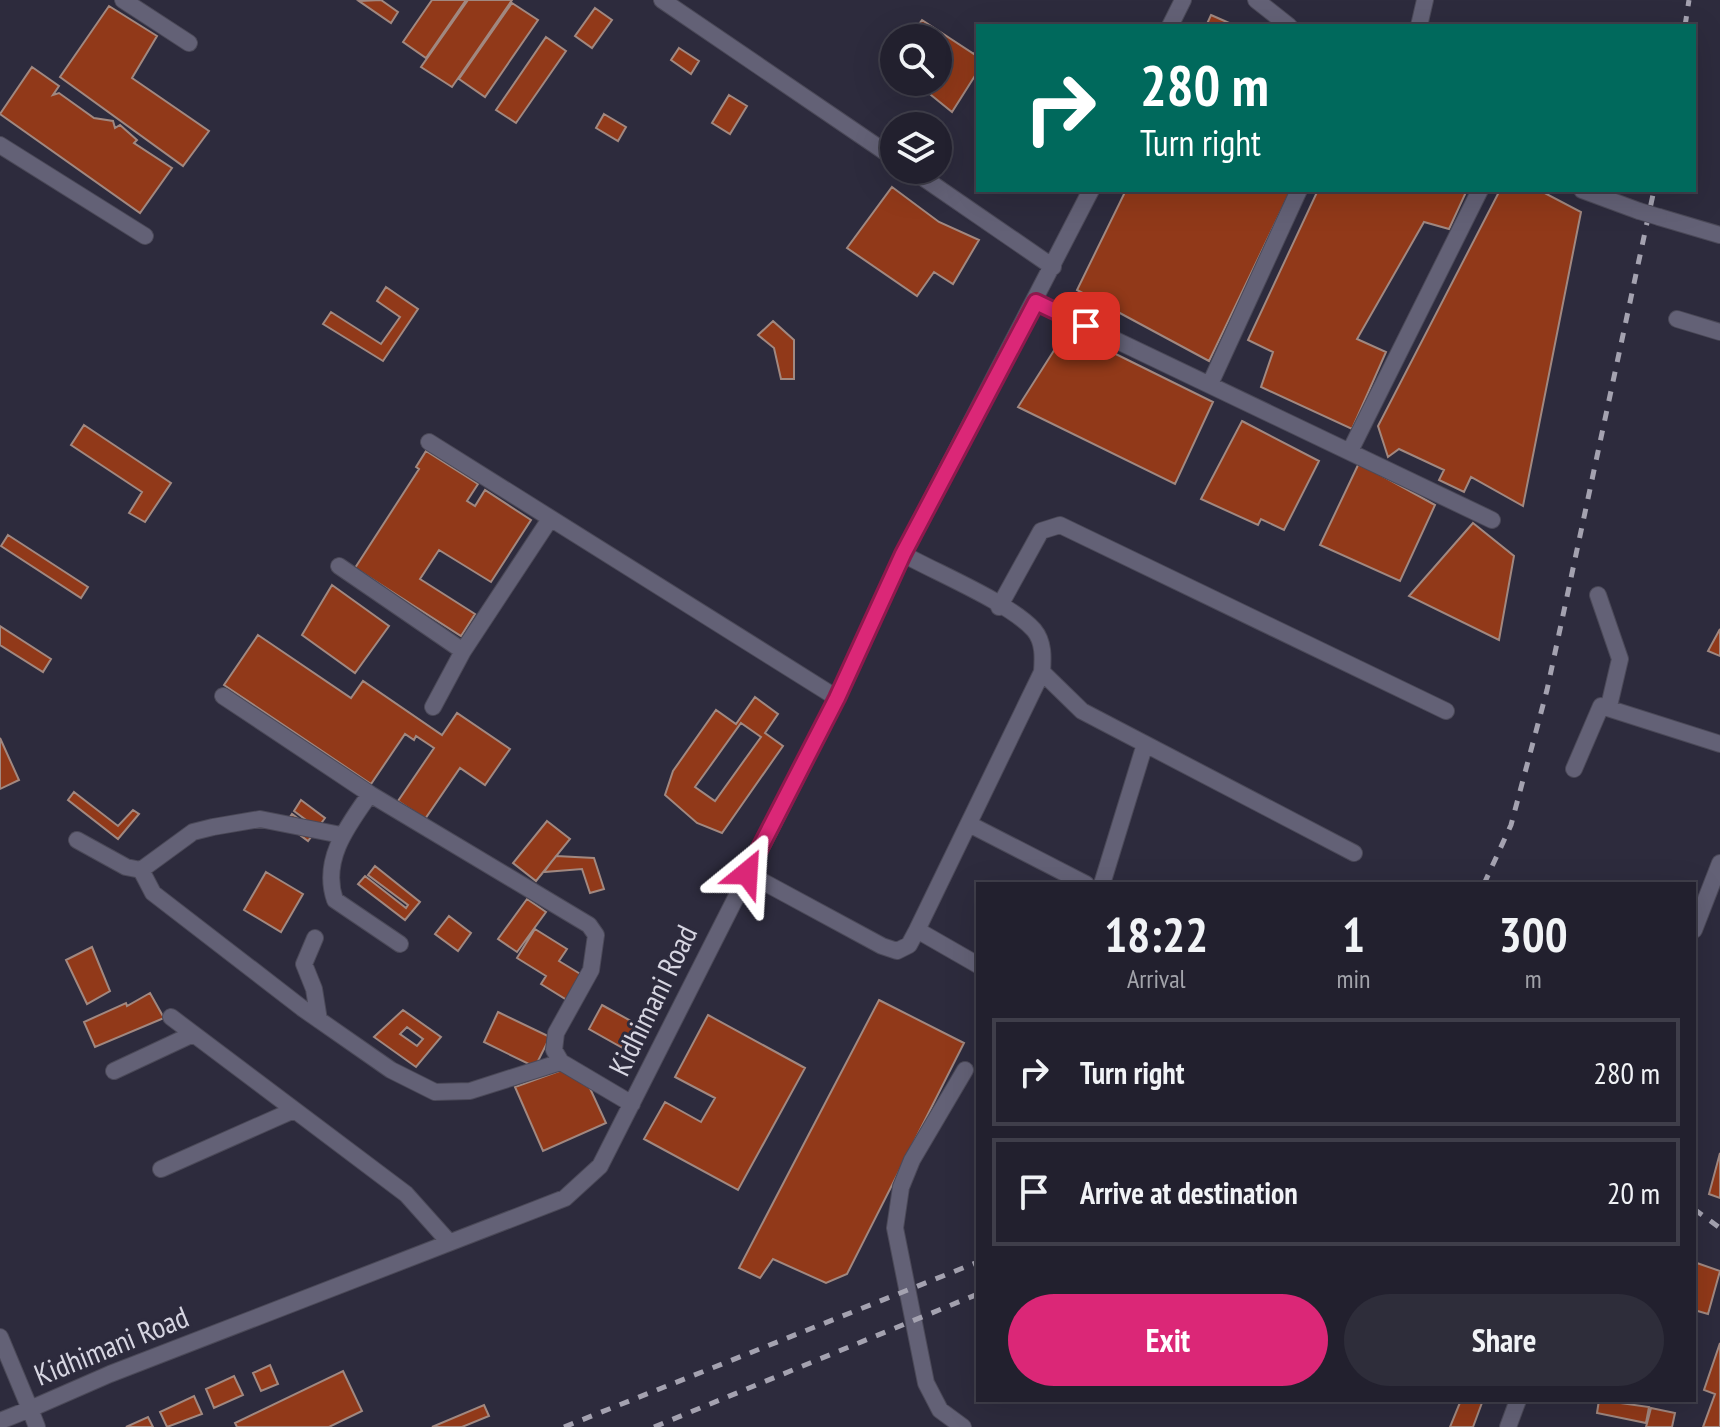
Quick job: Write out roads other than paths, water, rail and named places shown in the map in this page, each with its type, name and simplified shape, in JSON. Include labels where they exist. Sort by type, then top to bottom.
[{"type":"street","points":[[123,0],[189,43]]},
{"type":"street","points":[[662,0],[880,148]]},
{"type":"street","points":[[1171,24],[1183,0]]},
{"type":"street","points":[[1256,0],[1286,24]]},
{"type":"street","points":[[1419,24],[1425,0]]},
{"type":"street","points":[[0,145],[145,236]]},
{"type":"street","points":[[932,184],[1053,267]]},
{"type":"street","name":"Kidhimani Road","points":[[0,1337],[30,1409],[110,1374],[565,1198],[600,1166],[837,698],[903,554],[1036,302],[1090,192]]},
{"type":"street","points":[[1210,384],[1298,192]]},
{"type":"street","points":[[1350,451],[1479,192]]},
{"type":"street","points":[[1587,192],[1720,235]]},
{"type":"street","points":[[1036,302],[1492,520]]},
{"type":"street","points":[[1677,319],[1720,332]]},
{"type":"street","points":[[429,442],[837,698]]},
{"type":"street","points":[[433,707],[463,651],[550,519]]},
{"type":"street","points":[[999,607],[1041,531],[1060,525],[1446,711]]},
{"type":"street","points":[[747,873],[882,946],[897,951],[909,945],[969,824],[1042,672],[1044,652],[1036,632],[999,607],[903,554]]},
{"type":"street","points":[[339,566],[463,651]]},
{"type":"street","points":[[1598,595],[1620,659],[1609,706]]},
{"type":"street","points":[[1042,672],[1082,711],[1354,853]]},
{"type":"street","points":[[223,696],[370,794],[593,930],[595,953],[591,970],[556,1033],[554,1050],[561,1062],[632,1104]]},
{"type":"street","points":[[1574,769],[1597,710],[1609,706],[1720,744]]},
{"type":"street","points":[[1103,882],[1145,744]]},
{"type":"street","points":[[370,794],[341,835],[331,879],[335,900],[400,944]]},
{"type":"street","points":[[77,840],[126,867],[141,870],[193,832],[213,827],[260,819],[341,835]]},
{"type":"street","points":[[969,824],[1082,882]]},
{"type":"street","points":[[1696,925],[1720,863]]},
{"type":"street","points":[[141,870],[153,893],[319,1020],[391,1070],[435,1092],[470,1091],[561,1062]]},
{"type":"street","points":[[917,930],[976,964]]},
{"type":"street","points":[[315,938],[304,964],[314,989],[319,1020]]},
{"type":"street","points":[[171,1017],[406,1194],[449,1242]]},
{"type":"street","points":[[114,1071],[193,1034]]},
{"type":"street","points":[[963,1427],[940,1410],[926,1383],[895,1228],[901,1187],[912,1160],[965,1070]]},
{"type":"street","points":[[161,1169],[294,1110]]},
{"type":"street","points":[[1508,1427],[1517,1402]]},
{"type":"street","points":[[0,1421],[30,1409],[37,1427]]},
{"type":"railway","points":[[1685,24],[1689,0]]},
{"type":"railway","points":[[1485,882],[1511,825],[1547,690],[1654,192]]},
{"type":"railway","points":[[1696,1210],[1720,1228]]},
{"type":"railway","points":[[564,1427],[976,1263]]},
{"type":"railway","points":[[654,1427],[976,1295]]}]
